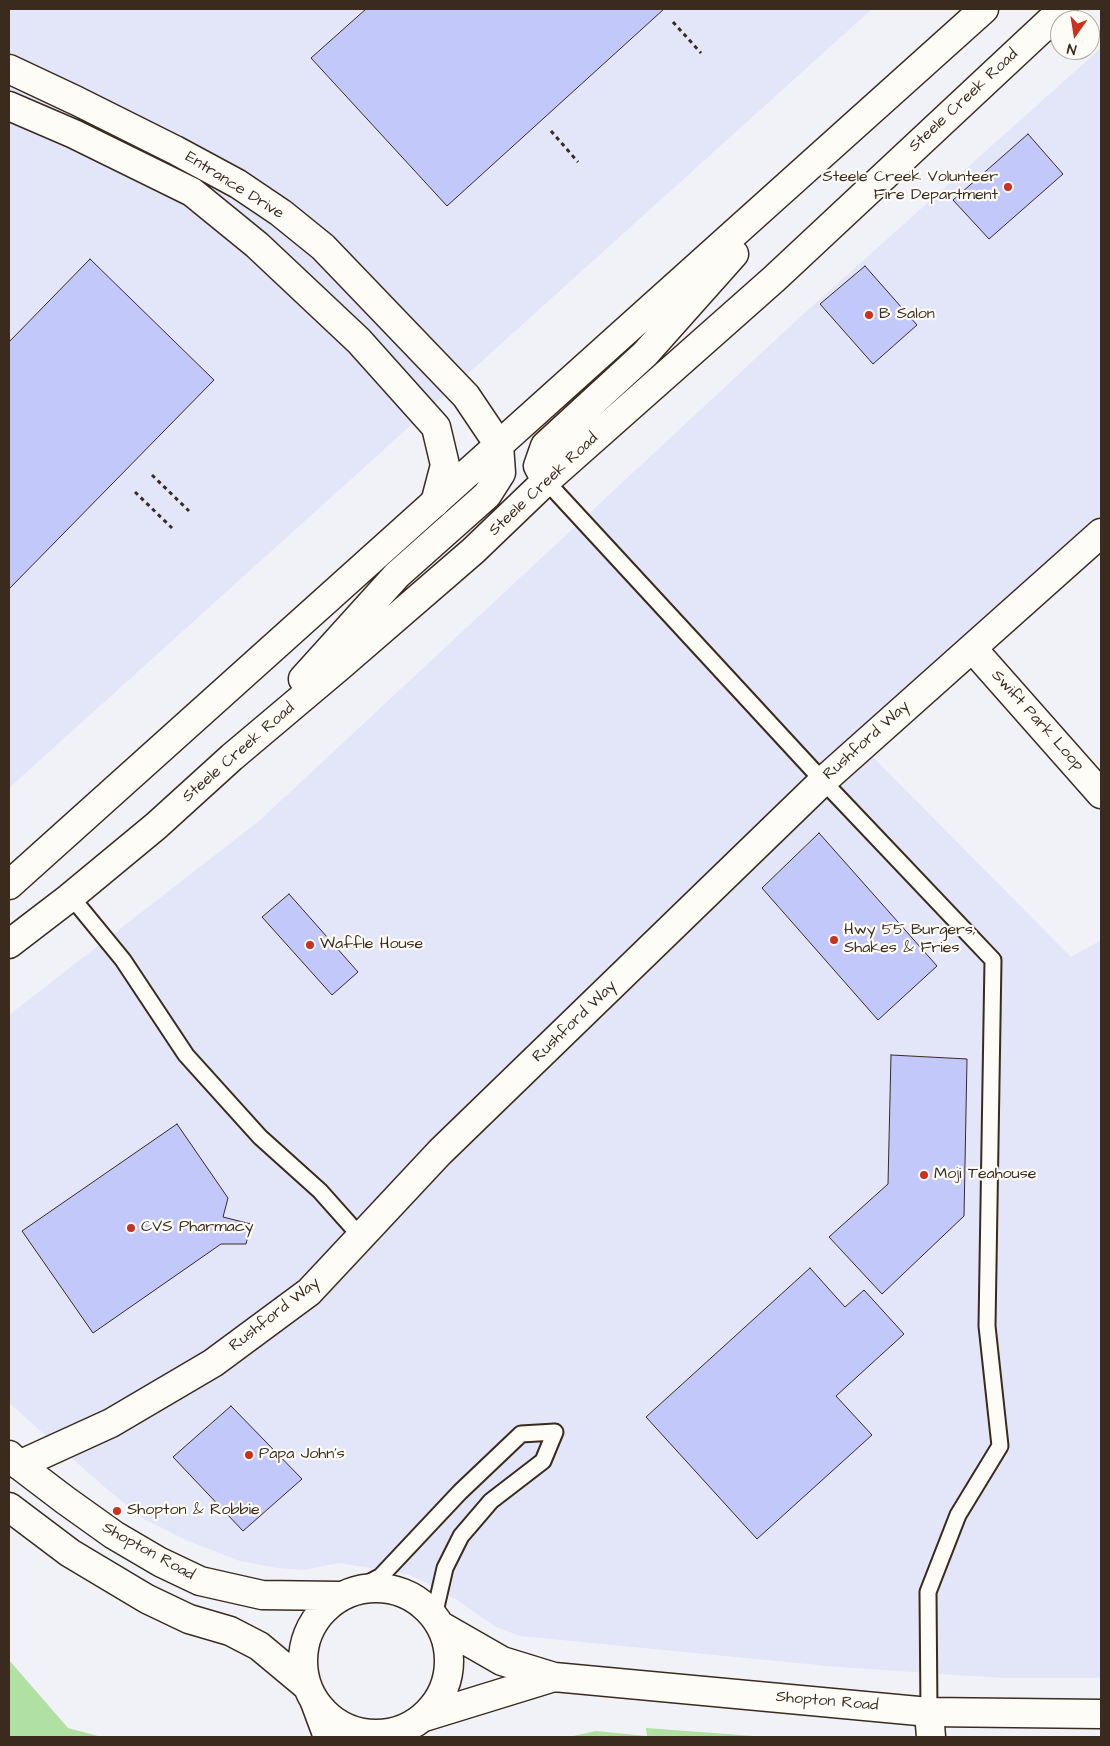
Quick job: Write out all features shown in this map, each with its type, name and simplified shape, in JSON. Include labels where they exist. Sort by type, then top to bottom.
[{"type":"street","points":[[9,885],[984,9]]},
{"type":"street","name":"Steele Creek Road","points":[[9,944],[69,898],[156,826],[232,757],[473,551],[546,482],[774,279],[1063,9]]},
{"type":"street","name":"Entrance Drive","points":[[9,69],[175,150],[238,184],[281,213],[323,247],[466,396],[499,445]]},
{"type":"street","name":"Entrance Drive","points":[[9,106],[74,134],[192,192],[257,246],[359,341],[436,427],[445,465],[435,503]]},
{"type":"street","points":[[546,482],[538,466],[545,446],[645,354],[823,154]]},
{"type":"street","points":[[232,757],[397,575],[487,495],[501,473],[499,445]]},
{"type":"street","name":"Rushford Way","points":[[14,1460],[111,1423],[213,1363],[309,1292],[440,1152],[823,781],[1101,532]]},
{"type":"street","name":"Swift Park Loop","points":[[972,648],[1101,794]]},
{"type":"street","name":"Shopton Road","points":[[14,1460],[114,1535],[160,1562],[200,1581],[262,1595],[347,1593]]},
{"type":"street","points":[[9,1507],[70,1553],[147,1599],[189,1619],[230,1631],[259,1646],[311,1694],[334,1722],[357,1732],[398,1734],[424,1717],[439,1700],[447,1681],[448,1659],[438,1621],[416,1600],[394,1590],[347,1593],[317,1614],[306,1633],[302,1659],[311,1694],[328,1737]]},
{"type":"street","name":"Shopton Road","points":[[438,1621],[502,1661],[554,1677],[594,1679],[930,1725],[1101,1714]]},
{"type":"street","name":"Shopton Road","points":[[424,1717],[554,1677]]},
{"type":"lane","points":[[546,482],[823,781],[993,960],[987,1326],[1000,1446],[958,1515],[928,1592],[930,1725]]},
{"type":"lane","points":[[69,898],[73,898],[123,960],[186,1055],[260,1138],[320,1191],[361,1237]]},
{"type":"lane","points":[[347,1593],[381,1576],[460,1492],[521,1434],[555,1432],[544,1461],[491,1501],[461,1536],[445,1568],[438,1621]]},
{"type":"path","points":[[673,22],[701,53]]},
{"type":"path","points":[[551,131],[578,162]]},
{"type":"path","points":[[152,475],[190,511]]},
{"type":"path","points":[[135,492],[172,528]]},
{"type":"shaded area","points":[[9,9],[872,9],[9,788]]},
{"type":"shaded area","points":[[1100,49],[1101,518],[1039,577],[857,741],[1071,957],[1101,940],[1101,1678],[1002,1678],[838,1667],[520,1636],[496,1627],[457,1600],[407,1574],[339,1563],[304,1570],[277,1568],[240,1561],[188,1541],[144,1519],[9,1403],[9,1015],[259,821],[800,317],[1088,60],[1100,60]]},
{"type":"green space","points":[[9,1660],[68,1728],[102,1737],[9,1737]]},
{"type":"green space","points":[[646,1728],[768,1737],[568,1737],[596,1731],[647,1736]]},
{"type":"building","points":[[366,9],[664,9],[447,206],[311,58]]},
{"type":"building","name":"Steele Creek Volunteer Fire Department","points":[[1028,134],[1063,174],[989,239],[953,200]]},
{"type":"building","points":[[90,259],[214,380],[9,589],[9,342]]},
{"type":"building","name":"B Salon","points":[[865,266],[917,325],[873,364],[820,304]]},
{"type":"building","points":[[819,833],[937,966],[878,1020],[762,888]]},
{"type":"building","name":"Waffle House","points":[[289,894],[358,972],[332,995],[262,917]]},
{"type":"building","points":[[891,1055],[967,1059],[964,1216],[882,1294],[829,1237],[888,1184]]},
{"type":"building","points":[[177,1124],[228,1198],[223,1217],[251,1224],[246,1244],[221,1244],[93,1333],[22,1231]]},
{"type":"building","points":[[810,1268],[845,1307],[864,1290],[904,1334],[836,1396],[872,1435],[757,1539],[646,1417]]},
{"type":"building","points":[[231,1406],[302,1479],[243,1531],[173,1457]]},
{"type":"place","name":"Steele Creek Volunteer Fire Department","points":[[1008,187]]},
{"type":"place","name":"B Salon","points":[[869,315]]},
{"type":"place","name":"Hwy 55 Burgers, Shakes & Fries","points":[[834,940]]},
{"type":"place","name":"Waffle House","points":[[310,945]]},
{"type":"place","name":"Moji Teahouse","points":[[924,1175]]},
{"type":"place","name":"CVS Pharmacy","points":[[131,1228]]},
{"type":"place","name":"Papa John's","points":[[249,1455]]},
{"type":"place","name":"Shopton & Robbie","points":[[117,1511]]}]
